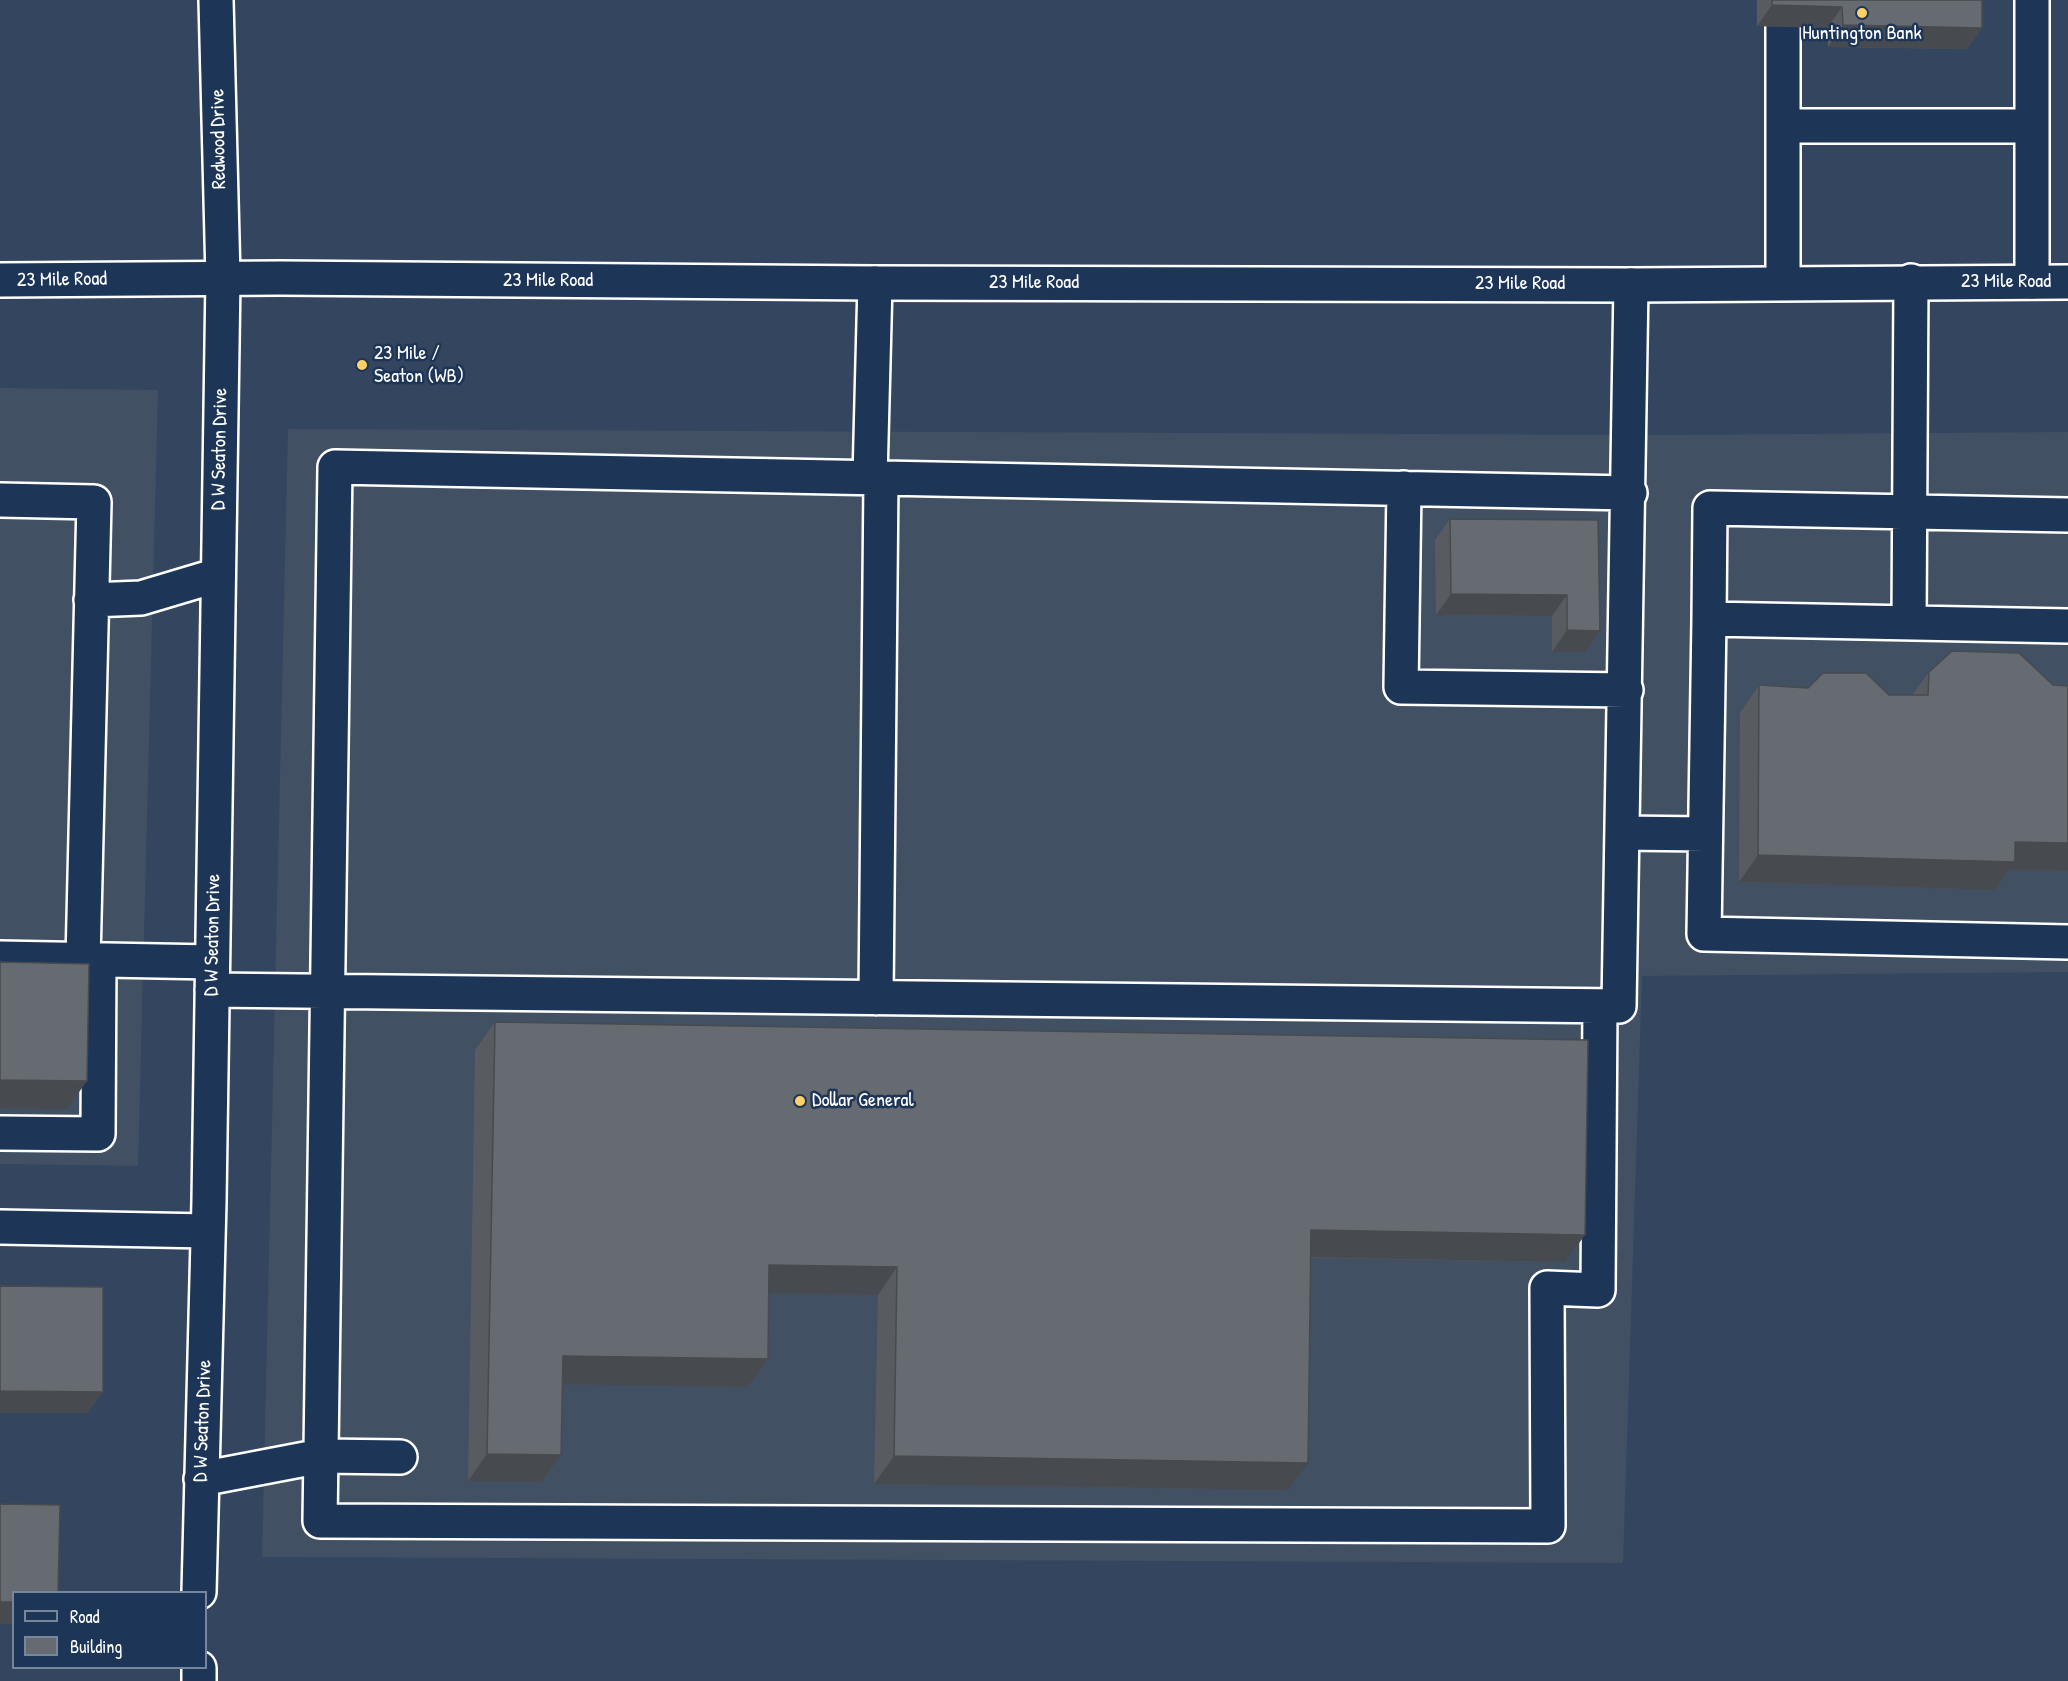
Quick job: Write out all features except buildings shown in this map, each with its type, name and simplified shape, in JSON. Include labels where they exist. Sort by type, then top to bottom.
[{"type":"main road","name":"Redwood Drive","points":[[216,0],[223,278]]},
{"type":"main road","points":[[2032,0],[2032,282]]},
{"type":"main road","points":[[1783,27],[1783,283]]},
{"type":"main road","points":[[1783,126],[2032,126]]},
{"type":"main road","name":"23 Mile Road","points":[[0,280],[223,278],[1631,285],[1911,281],[2068,282]]},
{"type":"main road","name":"D W Seaton Drive","points":[[199,1591],[208,1230],[223,278]]},
{"type":"main road","points":[[1909,622],[1911,281]]},
{"type":"main road","points":[[875,283],[876,998]]},
{"type":"main road","points":[[0,958],[91,960],[327,992],[1619,1006],[1630,493],[1631,285]]},
{"type":"main road","points":[[1600,1006],[1598,1290],[1548,1288],[1548,1526],[320,1521],[335,467],[1630,493]]},
{"type":"main road","points":[[1404,488],[1401,687],[1626,690]]},
{"type":"main road","points":[[0,500],[94,502],[91,600],[91,960],[98,1134],[0,1133]]},
{"type":"main road","points":[[2068,515],[1710,508],[1704,934],[2068,942]]},
{"type":"main road","points":[[91,600],[141,598],[218,575]]},
{"type":"main road","points":[[1709,619],[2068,626]]},
{"type":"main road","points":[[1623,833],[1705,834]]},
{"type":"main road","points":[[0,1227],[208,1230]]},
{"type":"main road","points":[[201,1479],[321,1456],[400,1457]]},
{"type":"shaded area","points":[[0,388],[158,390],[138,1166],[0,1164]]},
{"type":"shaded area","points":[[288,429],[1659,435],[2068,432],[2068,972],[1642,976],[1623,1563],[262,1557]]},
{"type":"place","name":"Huntington Bank","points":[[1862,13]]},
{"type":"place","name":"23 Mile / Seaton (WB)","points":[[362,365]]},
{"type":"place","name":"Dollar General","points":[[800,1101]]}]
